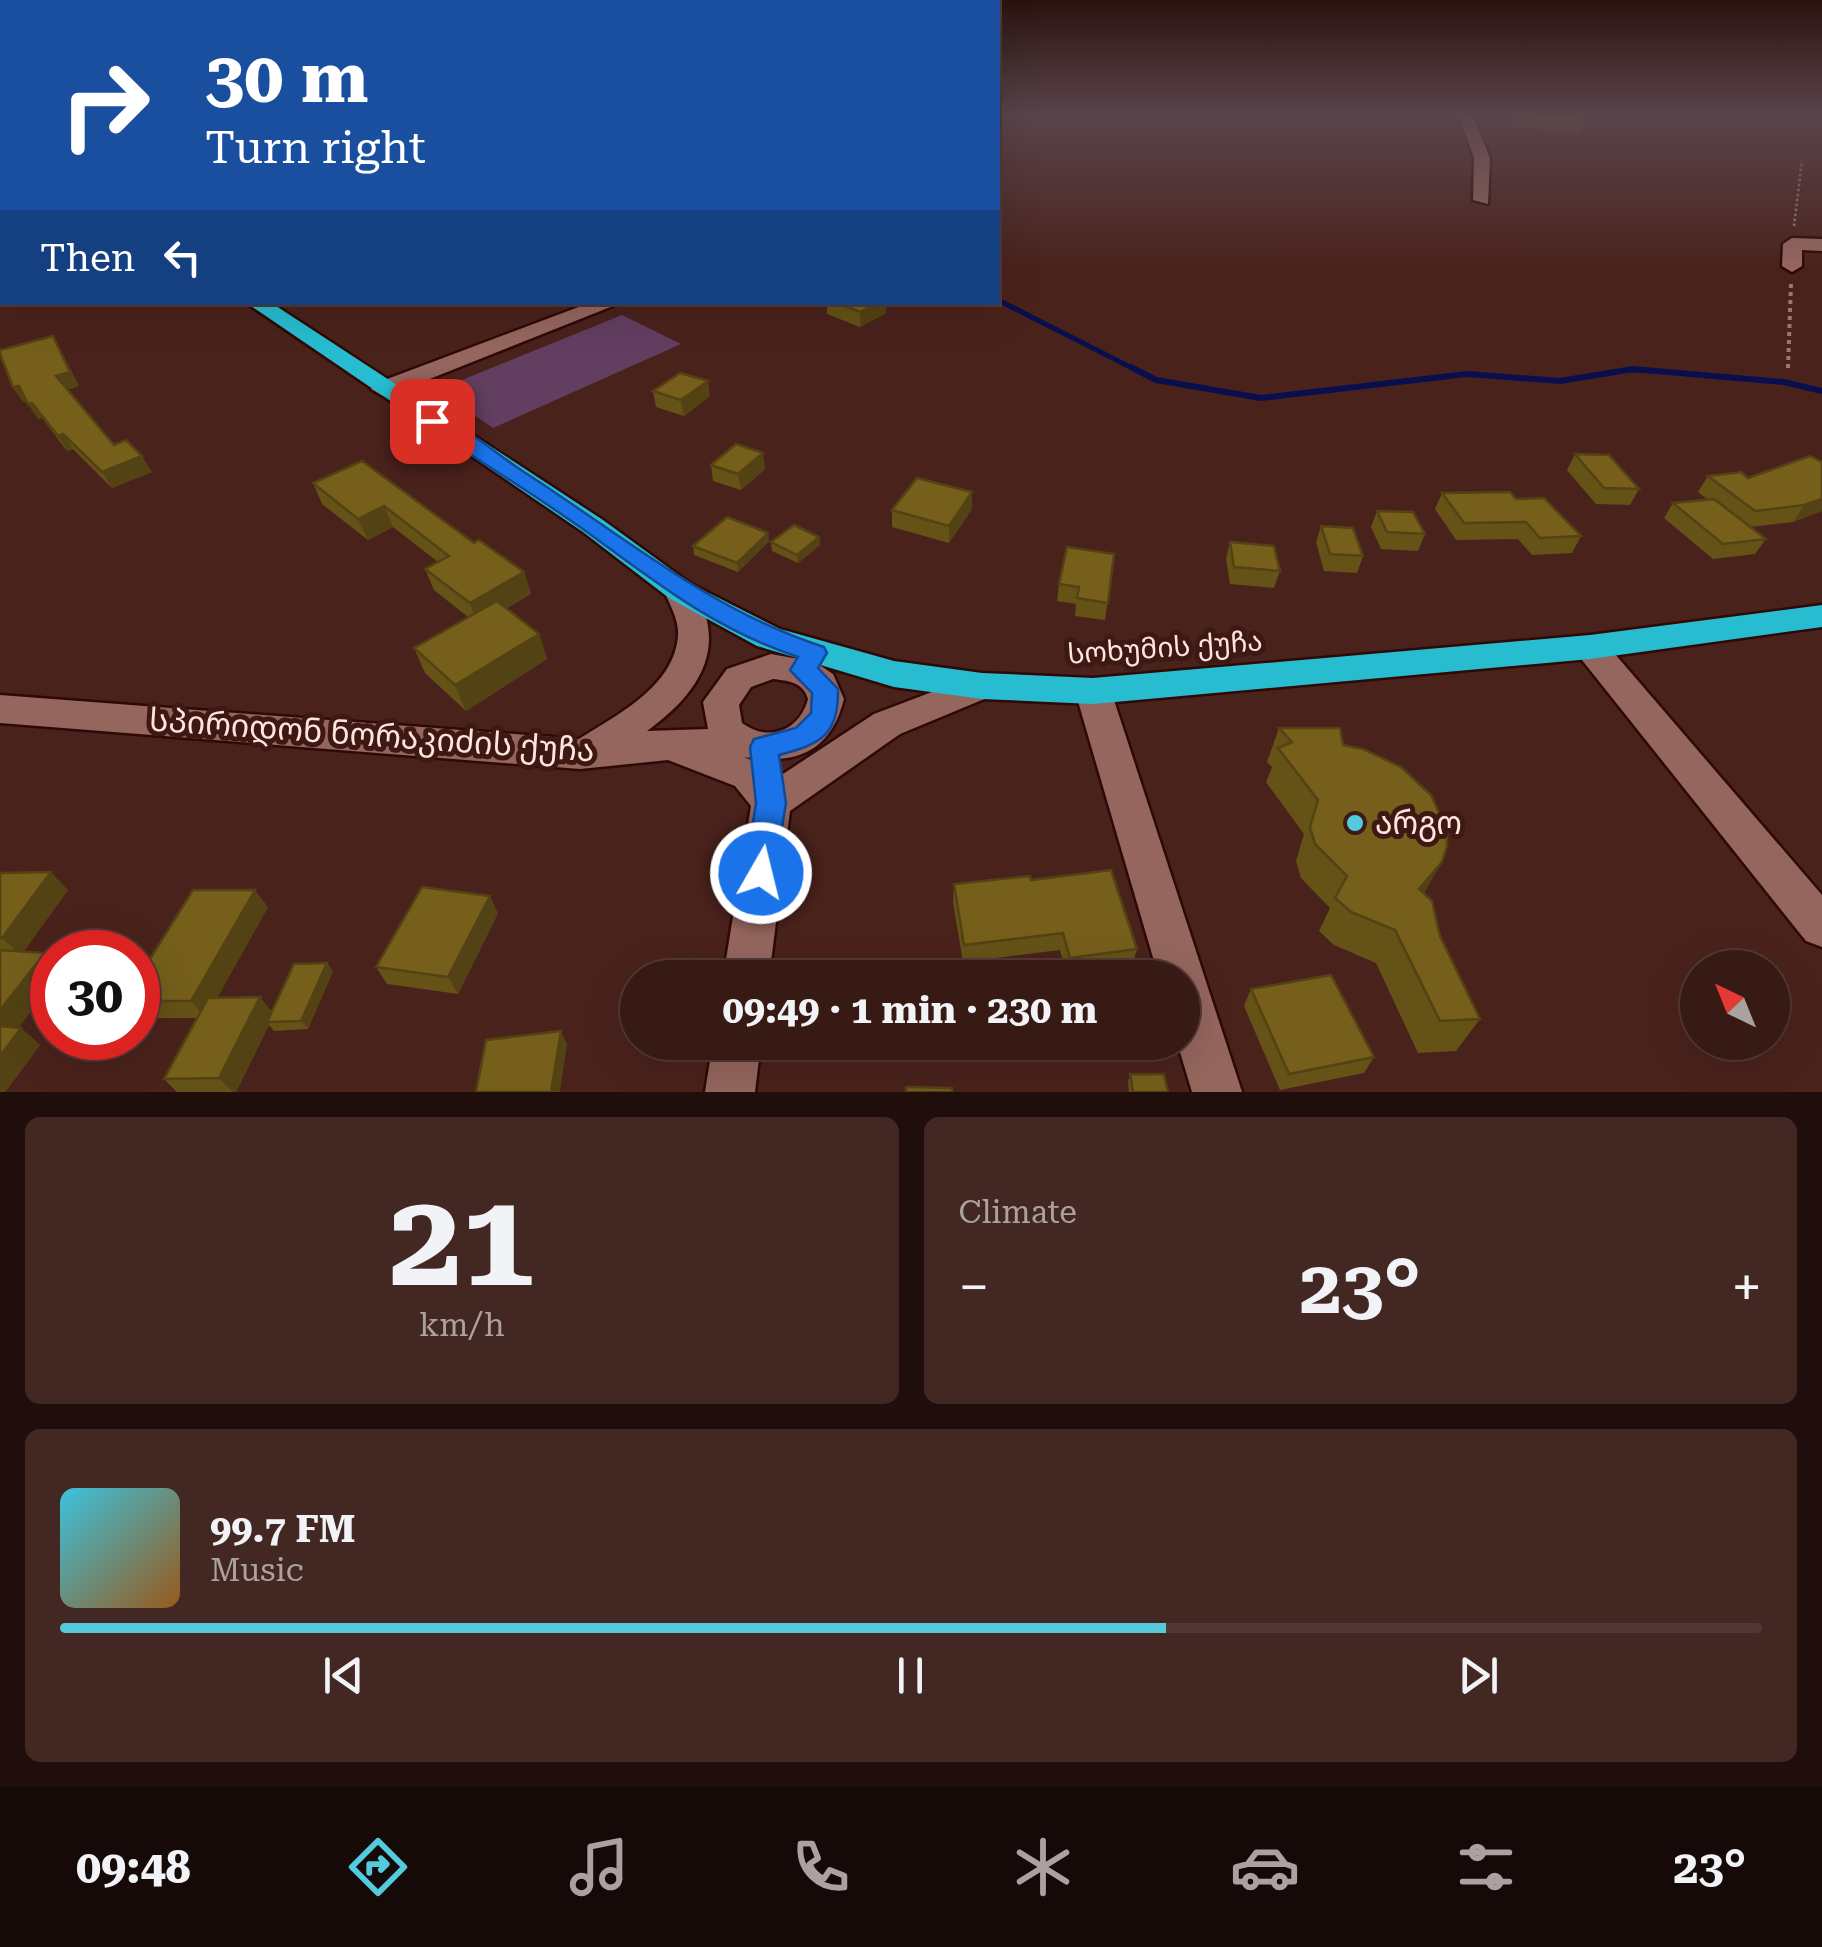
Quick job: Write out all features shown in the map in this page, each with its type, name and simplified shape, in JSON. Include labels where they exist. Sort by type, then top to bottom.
[{"type":"highway","name":"სოხუმის ქუჩა","points":[[259,305],[593,526],[680,591],[809,662],[982,686],[1093,692],[1590,647],[1822,616]]},
{"type":"street","points":[[1482,167],[1482,200]]},
{"type":"street","points":[[1792,266],[1792,244],[1822,245]]},
{"type":"street","points":[[383,389],[606,305]]},
{"type":"street","points":[[680,591],[721,702],[723,725],[754,745],[792,743],[816,729],[825,716],[825,689],[809,662],[754,670],[727,689],[721,702]]},
{"type":"street","points":[[588,752],[648,712],[671,689],[688,660],[696,633]]},
{"type":"street","points":[[1590,647],[1822,927]]},
{"type":"street","points":[[771,803],[887,724],[982,686]]},
{"type":"street","points":[[1093,692],[1176,960]]},
{"type":"street","name":"სპირიდონ ნორაკიძის ქუჩა","points":[[0,710],[588,752],[670,745],[754,745]]},
{"type":"street","points":[[816,729],[887,724]]},
{"type":"street","points":[[670,745],[748,775],[771,803]]},
{"type":"street","points":[[749,960],[771,803],[754,745]]},
{"type":"street","points":[[1200,1037],[1217,1092]]},
{"type":"street","points":[[730,1092],[734,1060]]},
{"type":"path","points":[[1792,244],[1801,167]]},
{"type":"path","points":[[1788,368],[1792,266]]},
{"type":"shaded area","points":[[622,315],[681,344],[493,428],[437,390]]},
{"type":"building","points":[[842,305],[873,305],[860,312]]},
{"type":"building","points":[[53,336],[70,372],[56,376],[114,445],[126,440],[142,456],[102,472],[63,434],[58,436],[32,403],[28,404],[19,386],[13,387],[0,350]]},
{"type":"building","points":[[680,373],[708,381],[681,400],[653,391]]},
{"type":"building","points":[[736,444],[763,453],[738,474],[711,465]]},
{"type":"building","points":[[1575,454],[1609,455],[1639,489],[1604,488]]},
{"type":"building","points":[[1810,456],[1822,462],[1822,499],[1804,505],[1755,511],[1708,476],[1741,472],[1748,478]]},
{"type":"building","points":[[362,461],[474,543],[479,540],[524,572],[470,603],[425,569],[449,556],[384,506],[358,519],[313,483]]},
{"type":"building","points":[[917,478],[972,492],[949,526],[892,510]]},
{"type":"building","points":[[1510,492],[1516,499],[1544,498],[1581,536],[1540,538],[1526,522],[1464,523],[1442,493]]},
{"type":"building","points":[[1714,499],[1766,539],[1723,544],[1673,503]]},
{"type":"building","points":[[1377,511],[1413,512],[1425,534],[1387,532]]},
{"type":"building","points":[[727,517],[768,533],[737,563],[693,546]]},
{"type":"building","points":[[794,525],[819,537],[797,555],[771,542]]},
{"type":"building","points":[[1321,526],[1353,528],[1363,556],[1330,554]]},
{"type":"building","points":[[1230,542],[1274,546],[1280,571],[1234,567]]},
{"type":"building","points":[[1067,547],[1114,554],[1108,603],[1077,598],[1079,587],[1059,584]]},
{"type":"building","points":[[497,601],[539,634],[455,685],[414,648]]},
{"type":"building","points":[[1279,728],[1340,728],[1343,745],[1363,749],[1401,767],[1431,795],[1447,830],[1447,846],[1442,862],[1419,889],[1432,901],[1440,936],[1480,1019],[1440,1021],[1395,930],[1351,912],[1335,898],[1347,876],[1315,844],[1310,827],[1318,800],[1278,748],[1292,742]]},
{"type":"building","points":[[1111,870],[1137,949],[1070,958],[1063,933],[964,945],[954,884]]},
{"type":"building","points":[[51,872],[2,938],[0,938],[0,873]]},
{"type":"building","points":[[422,887],[490,896],[448,977],[376,967]]},
{"type":"building","points":[[193,890],[255,890],[191,1001],[160,1001],[160,943]]},
{"type":"building","points":[[0,950],[30,952],[30,972],[0,1010]]},
{"type":"building","points":[[327,963],[301,1021],[267,1022],[294,964]]},
{"type":"building","points":[[1331,975],[1374,1057],[1289,1074],[1251,989]]},
{"type":"building","points":[[260,997],[219,1078],[164,1079],[208,998]]},
{"type":"building","points":[[0,1026],[21,1028],[0,1056]]},
{"type":"building","points":[[561,1031],[551,1092],[476,1092],[486,1040]]},
{"type":"building","points":[[1130,1074],[1164,1074],[1168,1092],[1133,1092]]},
{"type":"building","points":[[906,1087],[952,1088],[952,1092],[906,1092]]},
{"type":"waterway","points":[[1000,301],[1136,370]]},
{"type":"waterway","points":[[1131,367],[1156,380],[1261,398],[1467,374],[1560,381],[1633,369],[1784,382],[1822,391]]},
{"type":"waterway","points":[[1627,370],[1644,370]]},
{"type":"place","name":"არგო","points":[[1355,823]]},
{"type":"route","points":[[432,421],[593,526],[680,591],[769,638],[814,653],[803,670],[825,689],[825,716],[805,737],[778,747],[764,747],[771,803],[761,873]]}]
